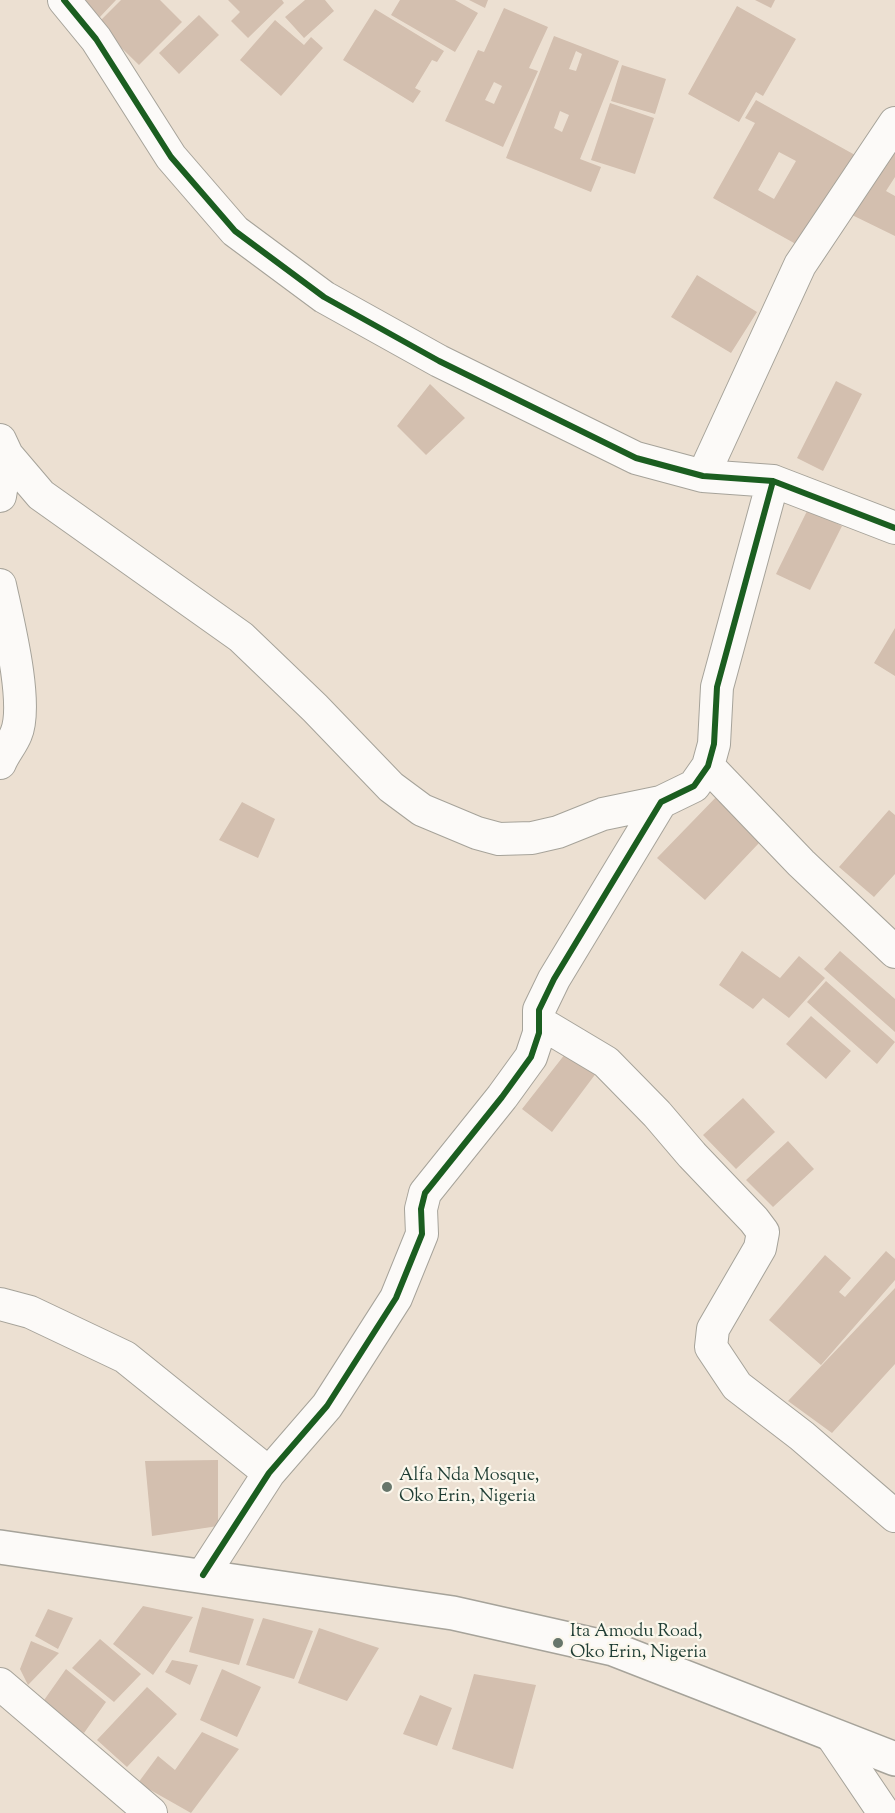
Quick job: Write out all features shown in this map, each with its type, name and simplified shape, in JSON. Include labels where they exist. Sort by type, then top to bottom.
[{"type":"main road","points":[[0,1547],[453,1612],[613,1649],[895,1759]]},
{"type":"street","points":[[64,0],[96,39],[171,157],[235,231],[324,297],[439,361],[636,458],[703,476],[773,481],[895,528]]},
{"type":"street","points":[[703,476],[800,265],[895,123]]},
{"type":"street","points":[[3,448],[41,495],[241,637],[391,786],[422,810],[477,834],[499,839],[532,838],[558,832],[603,814],[661,802],[694,786],[708,766],[714,744],[717,687],[773,481]]},
{"type":"street","points":[[0,496],[3,448]]},
{"type":"street","points":[[0,585],[11,639],[20,711],[17,733],[0,763]]},
{"type":"street","points":[[708,766],[801,863],[895,952]]},
{"type":"street","points":[[203,1575],[268,1473],[327,1406],[396,1298],[422,1234],[421,1209],[425,1193],[531,1057],[539,1033],[539,1010],[554,979],[661,802]]},
{"type":"street","points":[[539,1022],[606,1062],[754,1220],[763,1233],[760,1248],[713,1329],[711,1347],[737,1386],[802,1436],[895,1516]]},
{"type":"street","points":[[0,1305],[30,1312],[125,1357],[268,1473]]},
{"type":"street","points":[[5,1699],[151,1813]]},
{"type":"street","points":[[832,1736],[884,1813]]},
{"type":"building","points":[[80,0],[116,0],[99,18]]},
{"type":"building","points":[[121,0],[160,0],[182,22],[139,65],[97,24]]},
{"type":"building","points":[[228,0],[282,0],[284,3],[248,38],[231,21],[240,12]]},
{"type":"building","points":[[305,0],[325,0],[334,11],[304,38],[285,17]]},
{"type":"building","points":[[400,0],[455,0],[478,13],[455,52],[391,15]]},
{"type":"building","points":[[469,0],[488,0],[485,8]]},
{"type":"building","points":[[755,0],[775,0],[771,8]]},
{"type":"building","points":[[737,6],[796,39],[763,96],[756,92],[739,122],[688,94]]},
{"type":"building","points":[[504,8],[548,27],[529,68],[538,71],[503,147],[445,121],[478,50],[484,52]],"holes":[[[494,82],[502,86],[494,104],[485,100]]]},
{"type":"building","points":[[375,9],[444,51],[437,62],[432,60],[415,88],[421,91],[413,103],[343,60]]},
{"type":"building","points":[[199,15],[219,35],[179,74],[159,53]]},
{"type":"building","points":[[275,20],[304,45],[311,37],[323,48],[281,96],[240,60]]},
{"type":"building","points":[[554,36],[619,61],[580,159],[601,167],[591,192],[506,158]],"holes":[[[576,51],[582,54],[576,71],[569,69]],[[560,111],[569,115],[562,132],[554,128]]]},
{"type":"building","points":[[622,65],[666,79],[655,114],[611,101]]},
{"type":"building","points":[[756,100],[855,155],[803,248],[713,198],[755,123],[745,118]],"holes":[[[779,152],[796,161],[774,199],[758,190]]]},
{"type":"building","points":[[610,103],[654,118],[635,174],[591,160]]},
{"type":"building","points":[[895,146],[895,177],[886,191],[895,196],[895,236],[852,215]]},
{"type":"building","points":[[697,275],[757,312],[731,353],[671,317]]},
{"type":"building","points":[[836,381],[862,394],[823,471],[797,458]]},
{"type":"building","points":[[430,384],[465,418],[426,455],[397,426]]},
{"type":"building","points":[[808,509],[842,526],[810,590],[776,574]]},
{"type":"building","points":[[895,628],[895,676],[874,663]]},
{"type":"building","points":[[721,792],[759,843],[705,900],[657,858]]},
{"type":"building","points":[[242,802],[275,819],[258,858],[219,840]]},
{"type":"building","points":[[889,810],[895,815],[895,874],[874,897],[839,867]]},
{"type":"building","points":[[742,951],[780,978],[799,956],[825,978],[789,1018],[763,998],[753,1009],[719,985]]},
{"type":"building","points":[[840,951],[895,999],[895,1032],[824,969]]},
{"type":"building","points":[[826,981],[895,1042],[877,1064],[807,1002]]},
{"type":"building","points":[[811,1016],[851,1051],[826,1079],[786,1044]]},
{"type":"building","points":[[569,1049],[600,1068],[552,1132],[522,1109]]},
{"type":"building","points":[[743,1098],[775,1132],[736,1169],[703,1135]]},
{"type":"building","points":[[788,1141],[814,1169],[773,1207],[746,1180]]},
{"type":"building","points":[[886,1251],[895,1259],[895,1280],[821,1365],[769,1320],[825,1255],[851,1278],[839,1292],[845,1297]]},
{"type":"building","points":[[895,1288],[895,1364],[832,1433],[788,1401]]},
{"type":"building","points":[[218,1460],[218,1526],[152,1536],[145,1461]]},
{"type":"building","points":[[143,1606],[193,1617],[153,1675],[113,1644]]},
{"type":"building","points":[[202,1607],[254,1619],[239,1665],[189,1652]]},
{"type":"building","points":[[48,1609],[73,1618],[58,1649],[35,1636]]},
{"type":"building","points":[[263,1618],[313,1631],[294,1679],[246,1665]]},
{"type":"building","points":[[319,1628],[379,1648],[347,1701],[298,1683]]},
{"type":"building","points":[[100,1639],[141,1674],[114,1702],[72,1668]]},
{"type":"building","points":[[31,1641],[59,1653],[28,1685],[20,1669]]},
{"type":"building","points":[[172,1660],[198,1665],[190,1685],[165,1672]]},
{"type":"building","points":[[66,1669],[106,1702],[84,1733],[42,1703]]},
{"type":"building","points":[[222,1669],[261,1687],[237,1737],[200,1720]]},
{"type":"building","points":[[474,1674],[536,1685],[513,1769],[452,1749]]},
{"type":"building","points":[[147,1687],[177,1714],[127,1767],[97,1740]]},
{"type":"building","points":[[420,1695],[452,1708],[437,1746],[403,1734]]},
{"type":"building","points":[[202,1732],[239,1749],[191,1813],[138,1783],[158,1756],[175,1770]]},
{"type":"cycle path","points":[[64,0],[96,39],[171,157],[235,231],[324,297],[439,361],[636,458],[703,476],[773,481],[895,528]]},
{"type":"cycle path","points":[[203,1575],[269,1473],[327,1406],[396,1298],[422,1234],[421,1209],[425,1193],[531,1057],[539,1033],[539,1010],[554,979],[661,802],[694,786],[708,766],[714,744],[717,687],[773,481]]},
{"type":"place","name":"Alfa Nda Mosque, Oko Erin, Nigeria","points":[[387,1487]]},
{"type":"place","name":"Ita Amodu Road, Oko Erin, Nigeria","points":[[558,1643]]}]
